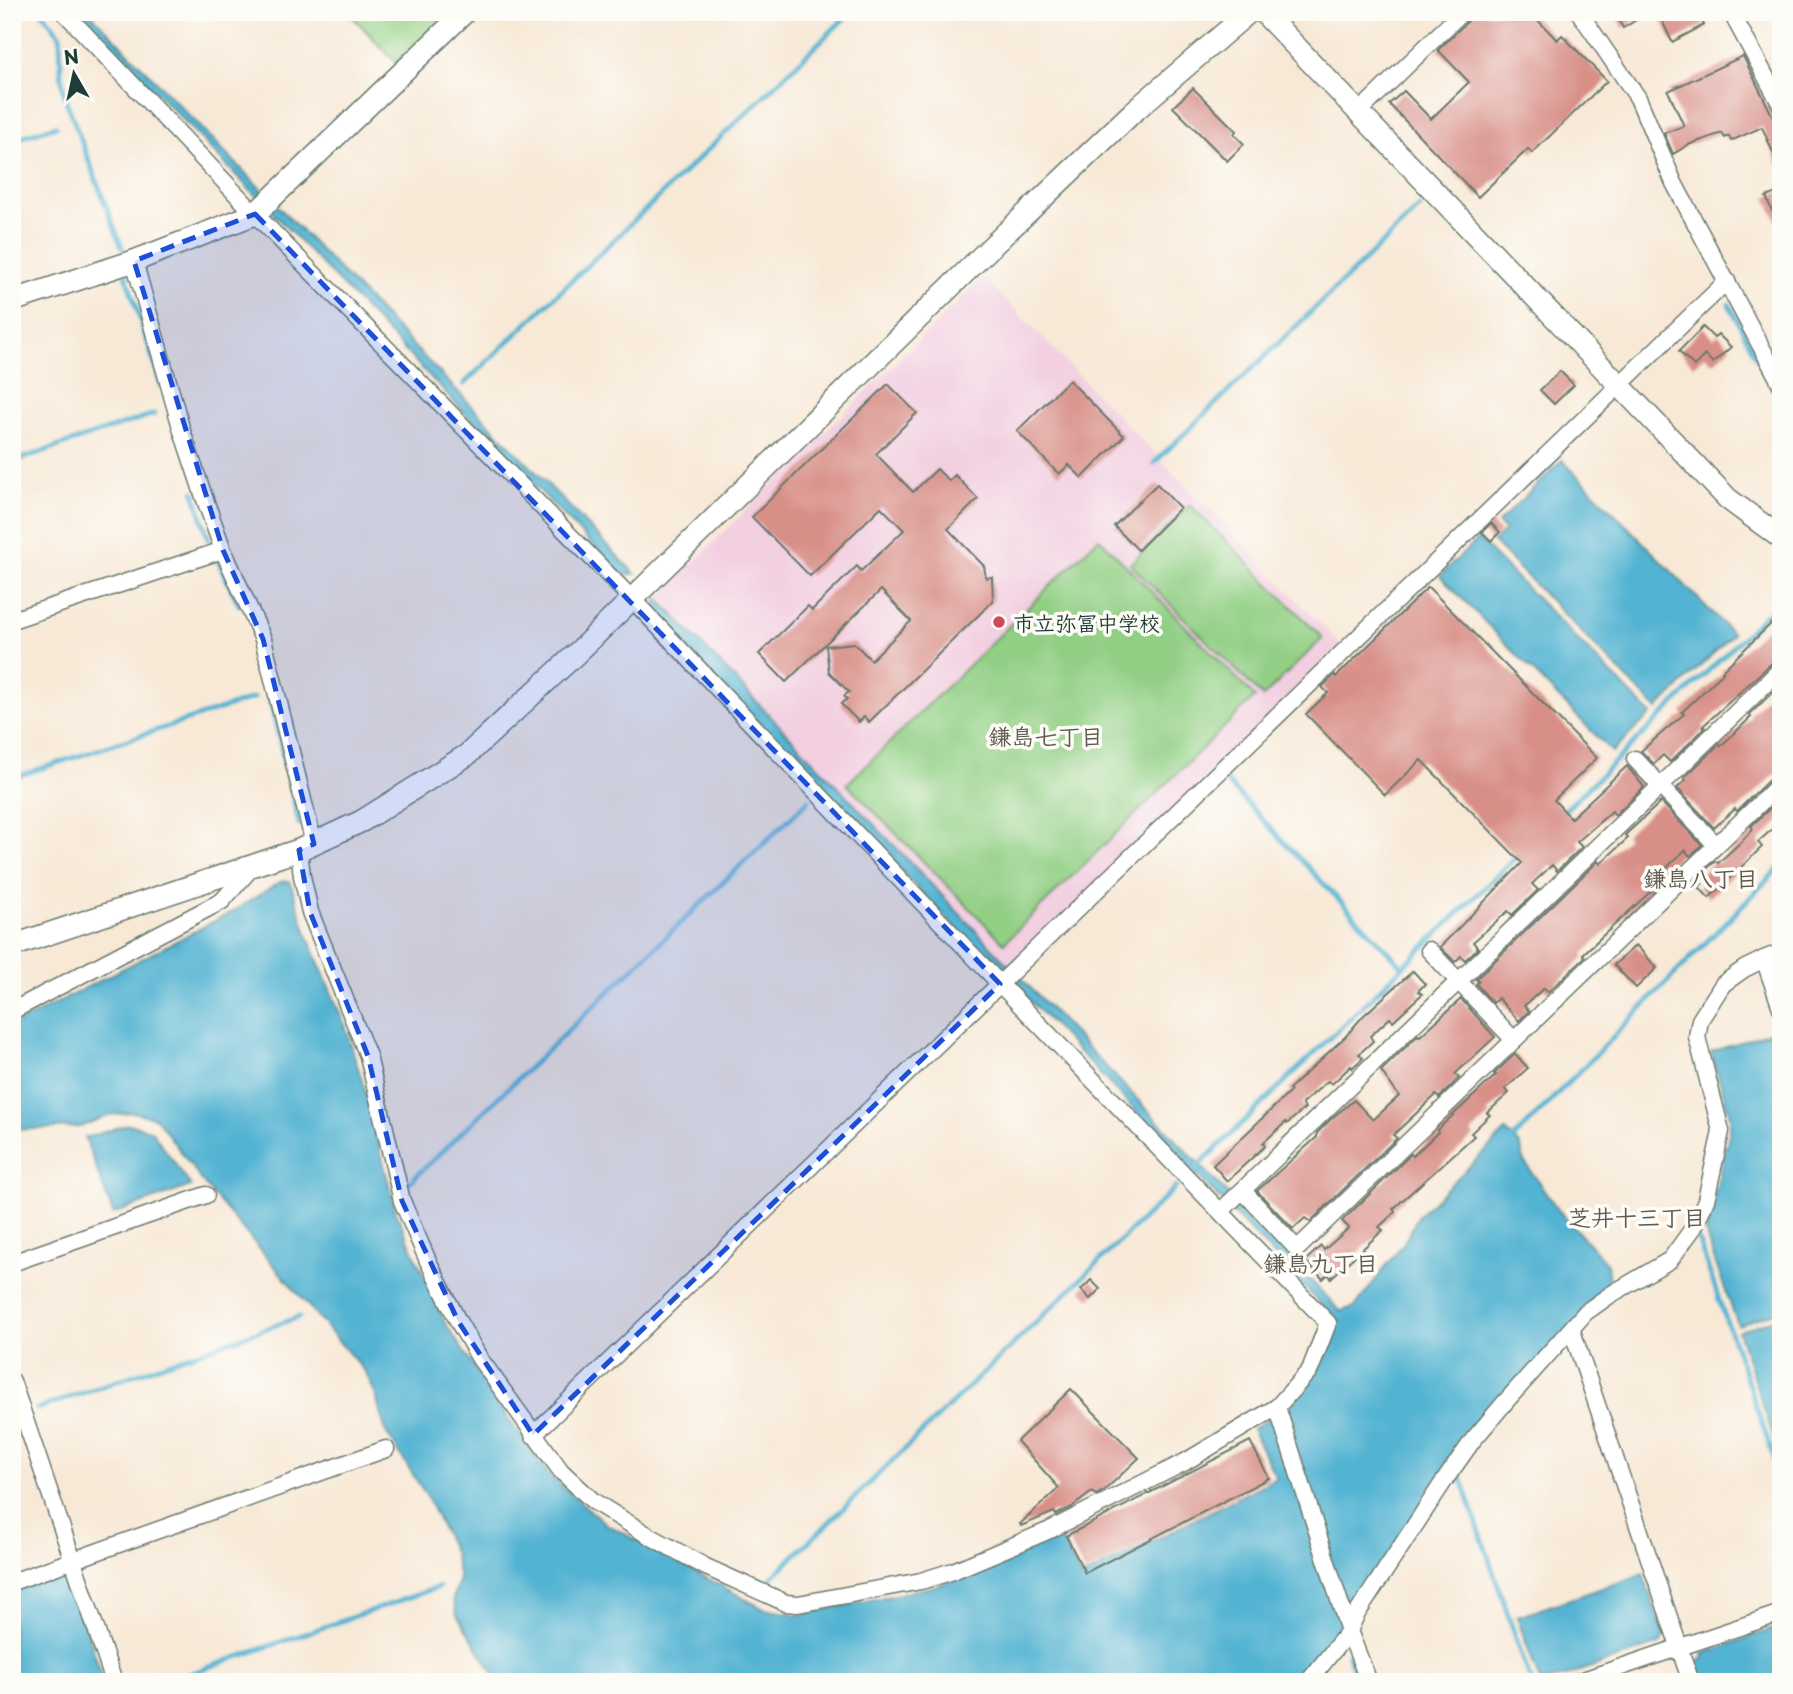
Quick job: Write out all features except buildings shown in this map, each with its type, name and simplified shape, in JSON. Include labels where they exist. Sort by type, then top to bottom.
[{"type":"street","points":[[64,12],[255,214],[632,599],[1328,1324],[1310,1370],[1278,1409],[1195,1456],[1050,1530],[953,1571],[921,1581],[798,1604],[786,1603],[706,1567],[646,1534],[593,1501],[561,1471],[480,1359],[428,1261],[402,1200],[368,1056],[310,912],[302,876],[306,847],[262,639],[223,550],[182,431],[134,261]]},
{"type":"street","points":[[12,301],[134,261],[255,214],[465,12]]},
{"type":"street","points":[[12,946],[306,847],[362,821],[467,755],[578,653],[1123,121],[1249,12]]},
{"type":"street","points":[[1263,12],[1728,499],[1781,538]]},
{"type":"street","points":[[1359,112],[1462,12]]},
{"type":"street","points":[[1579,12],[1639,98],[1674,183],[1781,384]]},
{"type":"street","points":[[1731,12],[1781,105]]},
{"type":"street","points":[[533,1435],[1727,281]]},
{"type":"street","points":[[12,620],[223,550]]},
{"type":"street","points":[[1221,1211],[1781,670]]},
{"type":"street","points":[[1635,760],[1716,845]]},
{"type":"street","points":[[1240,1193],[1297,1249],[1781,783]]},
{"type":"street","points":[[12,1011],[222,901],[254,865]]},
{"type":"street","points":[[1429,950],[1514,1040]]},
{"type":"street","points":[[1308,1682],[1349,1628],[1472,1440],[1572,1331],[1586,1312],[1670,1260],[1694,1227],[1706,1200],[1721,1131],[1697,1037],[1700,1020],[1723,984],[1744,968],[1781,952]]},
{"type":"street","points":[[1764,959],[1781,1008]]},
{"type":"street","points":[[12,1263],[206,1195]]},
{"type":"street","points":[[1572,1331],[1691,1682]]},
{"type":"street","points":[[12,1381],[114,1682]]},
{"type":"street","points":[[1278,1409],[1369,1682]]},
{"type":"street","points":[[12,1582],[386,1450]]},
{"type":"street","points":[[1577,1682],[1781,1613]]},
{"type":"highlighted area","points":[[255,214],[1000,984],[533,1435],[458,1321],[402,1201],[368,1056],[310,912],[299,850],[314,844],[263,639],[223,550],[134,261]]},
{"type":"shaded area","name":"市立弥冨中学校","points":[[983,277],[1342,646],[1009,967],[657,598]]},
{"type":"green space","points":[[348,12],[453,12],[397,64]]},
{"type":"green space","points":[[1190,505],[1323,638],[1263,697],[1130,564]]},
{"type":"green space","points":[[1099,538],[1255,697],[1004,943],[847,784]]},
{"type":"water","points":[[79,12],[89,12],[635,574],[621,575]]},
{"type":"water","points":[[1562,460],[1733,634],[1657,709],[1493,542],[1505,530],[1498,523]]},
{"type":"water","points":[[1478,539],[1651,714],[1612,752],[1440,576]]},
{"type":"water","points":[[657,598],[1340,1311],[1355,1307],[1405,1241],[1418,1216],[1506,1131],[1521,1146],[1523,1160],[1559,1211],[1607,1264],[1610,1291],[1468,1438],[1341,1631],[1332,1635],[1296,1682],[499,1682],[457,1615],[453,1598],[459,1578],[454,1553],[426,1495],[386,1432],[375,1393],[366,1373],[204,1184],[156,1118],[133,1112],[109,1115],[80,1127],[12,1130],[12,1026],[230,913],[280,882],[290,881],[309,940],[345,1025],[367,1097],[396,1212],[445,1323],[550,1476],[606,1524],[764,1609],[800,1615],[936,1586],[1060,1536],[1081,1578],[1276,1478],[1252,1429],[1293,1403],[1307,1386],[1330,1347],[1336,1320],[699,661],[655,609]]},
{"type":"water","points":[[1772,1031],[1781,1057],[1781,1310],[1738,1325],[1706,1231],[1730,1130],[1730,1116],[1711,1052]]},
{"type":"water","points":[[129,1124],[151,1130],[191,1186],[113,1214],[85,1138]]},
{"type":"water","points":[[1781,1317],[1781,1454],[1779,1454],[1738,1331]]},
{"type":"water","points":[[1643,1574],[1664,1636],[1660,1644],[1548,1682],[1540,1682],[1517,1617]]},
{"type":"water","points":[[60,1575],[69,1577],[104,1682],[12,1682],[12,1591]]},
{"type":"water","points":[[1781,1626],[1781,1682],[1703,1682],[1696,1661],[1704,1658],[1703,1654]]},
{"type":"waterway","points":[[42,12],[60,35],[65,98],[122,248]]},
{"type":"waterway","points":[[464,384],[851,12]]},
{"type":"waterway","points":[[12,140],[56,126]]},
{"type":"waterway","points":[[1154,463],[1420,207]]},
{"type":"waterway","points":[[126,275],[161,385]]},
{"type":"waterway","points":[[1729,304],[1781,404]]},
{"type":"waterway","points":[[12,462],[154,414]]},
{"type":"waterway","points":[[194,492],[209,541]]},
{"type":"waterway","points":[[218,561],[239,605]]},
{"type":"waterway","points":[[1560,815],[1781,600]]},
{"type":"waterway","points":[[12,778],[254,698]]},
{"type":"waterway","points":[[270,701],[299,824]]},
{"type":"waterway","points":[[1226,781],[1403,967]]},
{"type":"waterway","points":[[405,1181],[410,1182],[809,800]]},
{"type":"waterway","points":[[1196,1168],[1520,853]]},
{"type":"waterway","points":[[1510,1142],[1781,866]]},
{"type":"waterway","points":[[765,1584],[1176,1187]]},
{"type":"waterway","points":[[1698,1239],[1781,1478]]},
{"type":"waterway","points":[[37,1409],[299,1317]]},
{"type":"waterway","points":[[1461,1477],[1531,1682]]},
{"type":"waterway","points":[[166,1682],[439,1587]]},
{"type":"waterway","points":[[1348,1655],[1357,1682]]},
{"type":"place","name":"市立弥冨中学校","points":[[999,622]]},
{"type":"district","name":"鎌島七丁目","points":[[1046,735]]},
{"type":"district","name":"鎌島八丁目","points":[[1701,877]]},
{"type":"district","name":"芝井十三丁目","points":[[1637,1216]]},
{"type":"district","name":"鎌島九丁目","points":[[1321,1262]]}]
